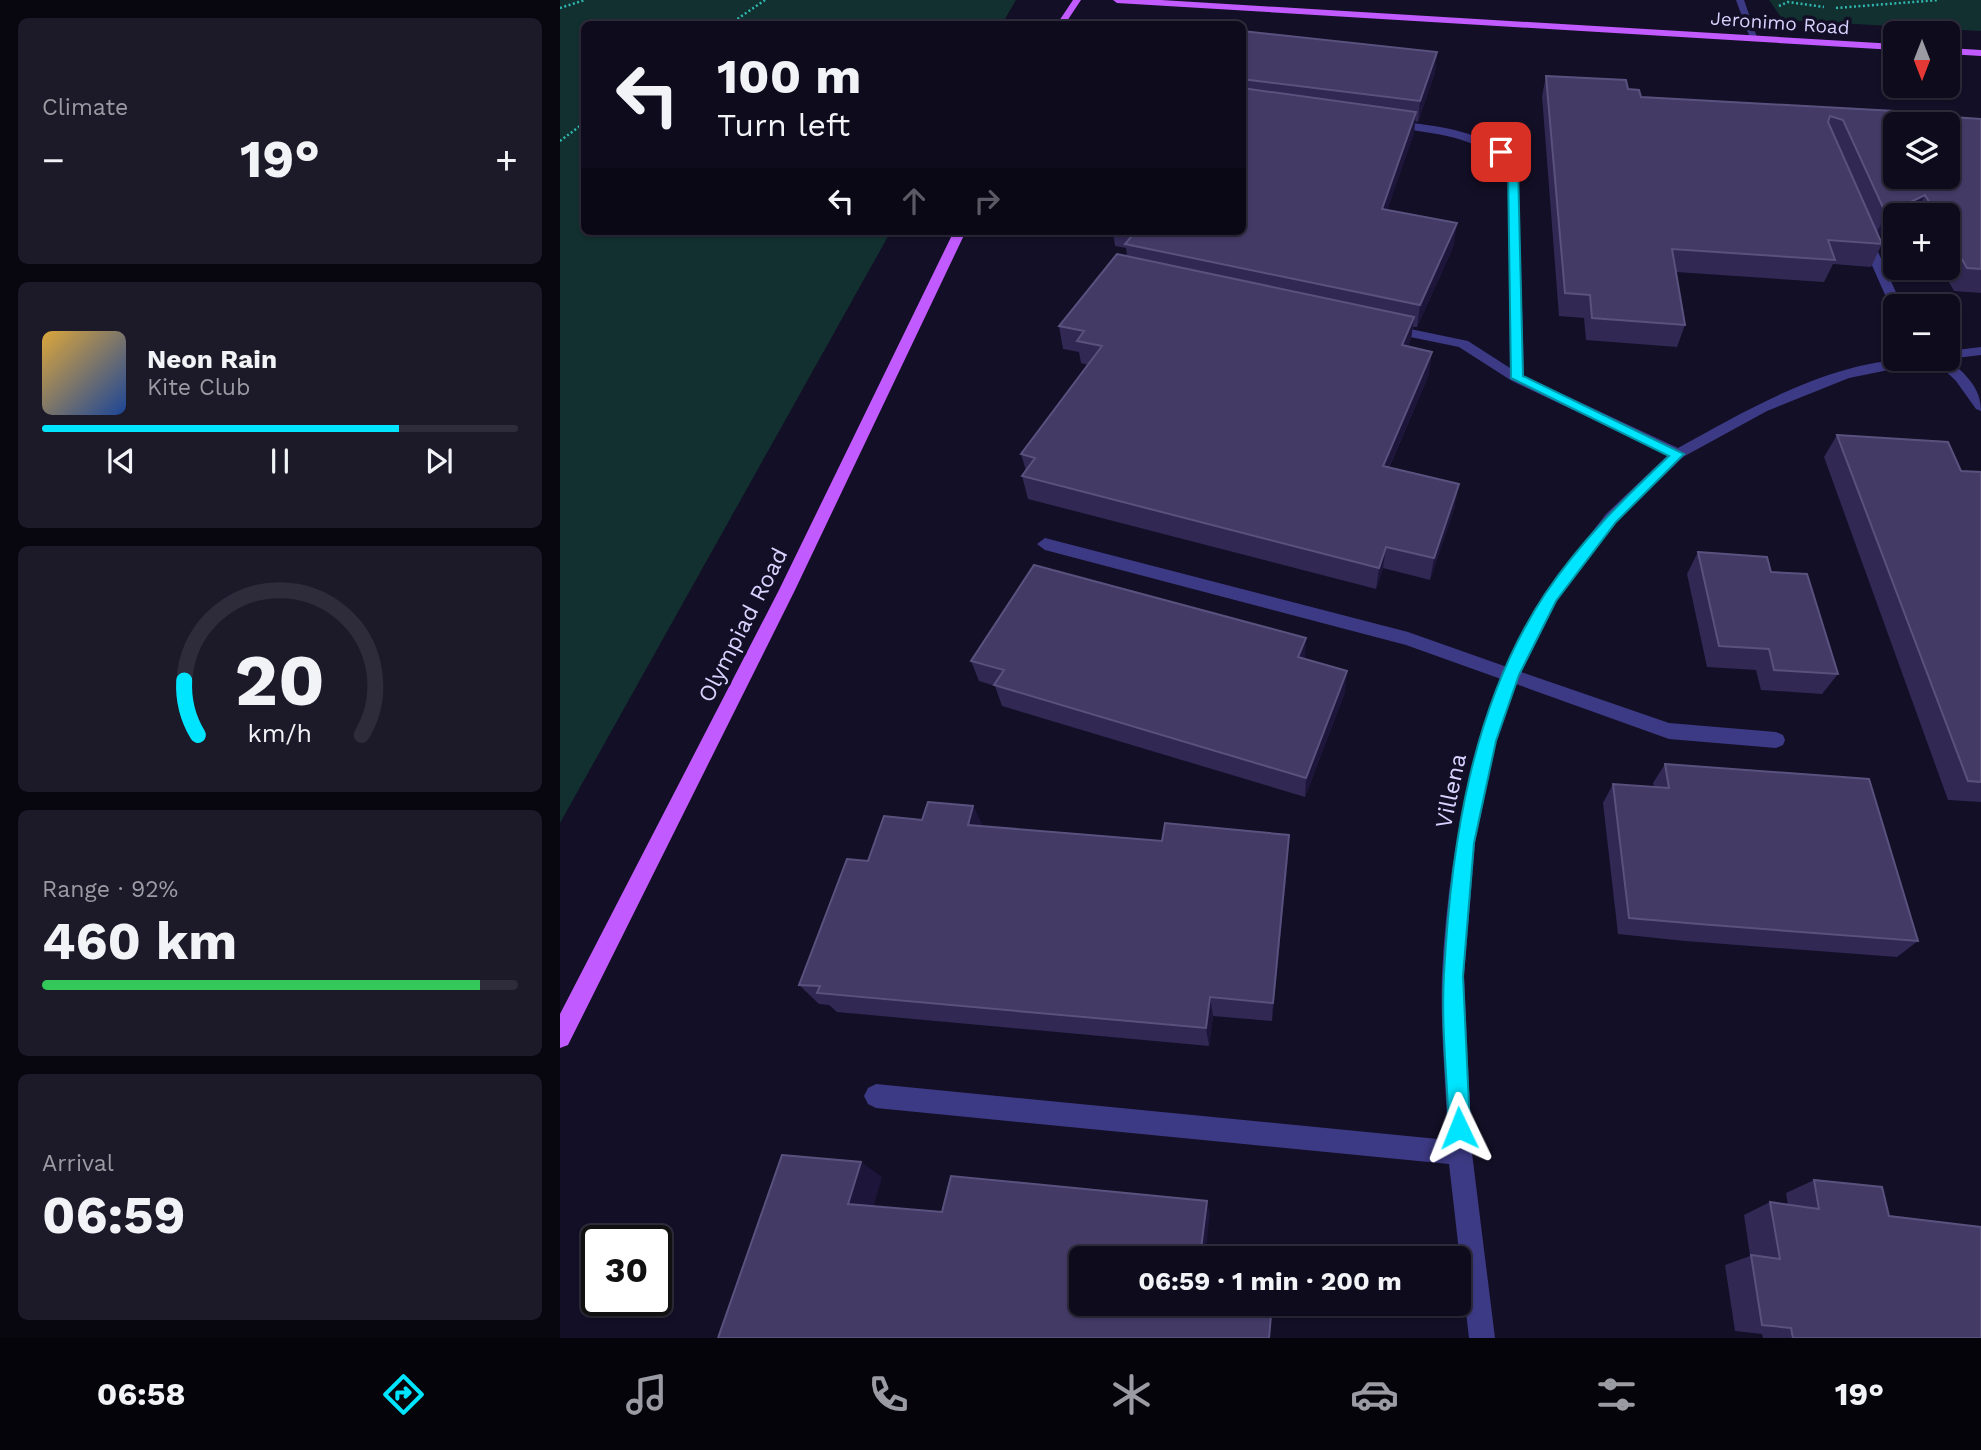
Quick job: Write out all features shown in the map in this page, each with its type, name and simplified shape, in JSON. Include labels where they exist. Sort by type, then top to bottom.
[{"type":"main road","points":[[1063,21],[1077,0]]},
{"type":"main road","name":"Jeronimo Road","points":[[1117,0],[1883,46]]},
{"type":"main road","points":[[1960,52],[1981,53]]},
{"type":"main road","name":"Olympiad Road","points":[[560,1037],[787,590],[958,235]]},
{"type":"street","points":[[1740,0],[1755,38]]},
{"type":"street","points":[[1375,122],[1454,132],[1483,141],[1501,152],[1513,167],[1517,378]]},
{"type":"street","points":[[1858,218],[1891,294]]},
{"type":"street","points":[[1382,327],[1464,344],[1517,378],[1678,454]]},
{"type":"street","points":[[1960,354],[1981,351]]},
{"type":"street","name":"Villena","points":[[1482,1338],[1460,1153],[1453,976],[1465,843],[1487,741],[1511,675],[1550,598],[1611,519],[1678,454],[1762,408],[1846,374],[1883,367]]},
{"type":"street","points":[[1953,371],[1981,406]]},
{"type":"street","points":[[1045,544],[1408,639],[1669,731],[1776,740]]},
{"type":"street","points":[[876,1096],[1460,1153]]},
{"type":"path","points":[[560,8],[585,0]]},
{"type":"path","points":[[734,21],[765,0]]},
{"type":"path","points":[[1830,9],[1939,0]]},
{"type":"path","points":[[560,141],[581,125]]},
{"type":"green space","points":[[560,0],[1016,0],[1004,21],[581,21],[581,235],[889,235],[560,823]]},
{"type":"green space","points":[[1769,0],[1981,0],[1981,31],[1960,30],[1960,21],[1883,21],[1883,26],[1783,20]]},
{"type":"building","points":[[1246,31],[1437,52],[1420,101],[1246,79]]},
{"type":"building","points":[[1546,76],[1626,80],[1628,89],[1639,90],[1641,97],[1913,112],[1883,112],[1883,189],[1960,189],[1960,118],[1981,119],[1981,269],[1967,268],[1960,256],[1960,203],[1930,203],[1925,195],[1909,203],[1883,203],[1883,207],[1843,120],[1830,116],[1828,122],[1882,244],[1828,240],[1835,260],[1672,249],[1685,325],[1592,318],[1590,295],[1565,293]]},
{"type":"building","points":[[1246,89],[1416,112],[1382,209],[1457,223],[1420,305],[1125,244],[1133,235],[1246,235]]},
{"type":"building","points":[[1117,254],[1414,317],[1402,345],[1432,352],[1383,466],[1459,484],[1434,558],[1386,547],[1379,568],[1022,476],[1035,458],[1021,454],[1102,346],[1077,341],[1084,331],[1059,326]]},
{"type":"building","points":[[1837,435],[1948,442],[1961,471],[1981,472],[1981,782],[1968,781]]},
{"type":"building","points":[[1698,552],[1767,557],[1771,572],[1807,574],[1838,674],[1774,670],[1769,649],[1719,646]]},
{"type":"building","points":[[1034,565],[1306,638],[1298,657],[1347,671],[1306,778],[994,685],[1004,670],[971,661]]},
{"type":"building","points":[[1665,764],[1869,779],[1918,941],[1629,918],[1613,784],[1669,788]]},
{"type":"building","points":[[928,802],[973,806],[968,825],[1162,841],[1165,823],[1289,835],[1273,1003],[1210,997],[1206,1028],[817,993],[820,986],[799,985],[847,859],[868,861],[884,816],[922,820]]},
{"type":"building","points":[[782,1155],[861,1162],[848,1204],[942,1212],[951,1176],[1207,1201],[1201,1246],[1069,1246],[1069,1316],[1271,1316],[1269,1338],[718,1338]]},
{"type":"building","points":[[1814,1180],[1882,1187],[1889,1216],[1981,1227],[1981,1338],[1793,1338],[1791,1328],[1762,1325],[1751,1255],[1780,1259],[1770,1202],[1819,1209]]},
{"type":"route","points":[[1459,1128],[1453,976],[1465,843],[1487,741],[1511,675],[1550,598],[1611,519],[1678,454],[1566,398],[1517,378],[1513,167],[1501,152]]}]
